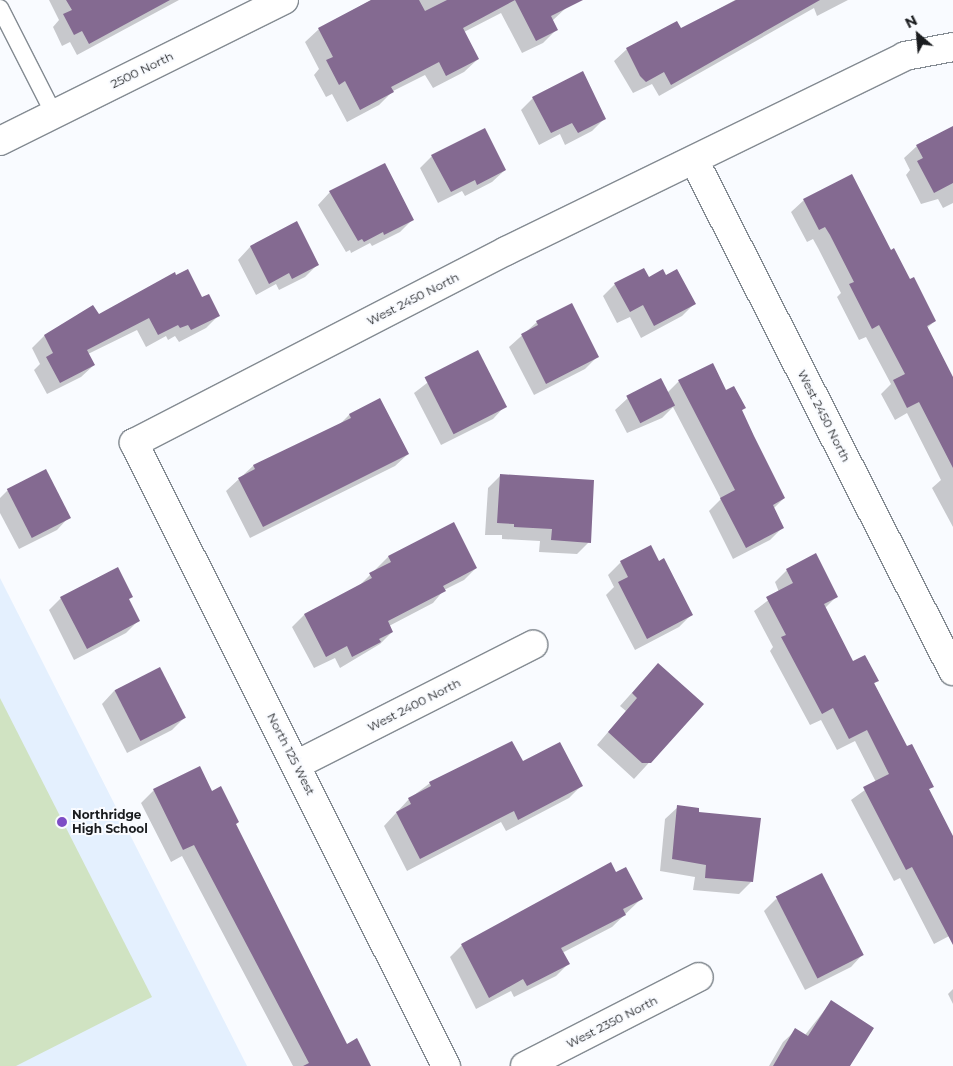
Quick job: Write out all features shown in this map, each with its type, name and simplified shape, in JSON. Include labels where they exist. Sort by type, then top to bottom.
[{"type":"street","name":"2500 North","points":[[0,141],[284,0]]},
{"type":"street","name":"West 2450 North","points":[[134,443],[506,251],[905,56],[953,47]]},
{"type":"street","name":"West 2450 North","points":[[694,160],[953,671]]},
{"type":"street","name":"North 125 West","points":[[134,443],[446,1066]]},
{"type":"street","name":"West 2400 North","points":[[296,765],[533,645]]},
{"type":"street","name":"West 2350 North","points":[[525,1066],[699,977]]},
{"type":"lane","points":[[0,8],[54,114]]},
{"type":"shaded area","name":"Northridge High School","points":[[0,578],[247,1066],[0,1066]]},
{"type":"green space","points":[[0,698],[152,997],[16,1066],[0,1066]]},
{"type":"building","points":[[66,0],[170,0],[89,44],[82,31],[74,35],[63,14],[72,10]]},
{"type":"building","points":[[371,0],[419,0],[425,11],[447,0],[515,0],[463,28],[479,59],[446,76],[439,62],[391,87],[394,92],[360,110],[345,81],[339,85],[326,60],[333,57],[318,28]]},
{"type":"building","points":[[515,0],[583,0],[551,16],[558,30],[536,41]]},
{"type":"building","points":[[736,0],[820,0],[671,85],[664,72],[646,82],[640,76],[626,48],[677,21],[681,28]]},
{"type":"building","points":[[583,71],[606,119],[578,133],[572,123],[551,133],[532,97]]},
{"type":"building","points":[[953,126],[953,183],[934,193],[917,161],[923,158],[916,145]]},
{"type":"building","points":[[485,128],[506,170],[477,185],[475,180],[451,192],[431,155]]},
{"type":"building","points":[[385,163],[414,220],[384,235],[383,232],[364,242],[362,239],[358,241],[329,191]]},
{"type":"building","points":[[852,174],[891,250],[894,248],[910,279],[914,277],[936,321],[927,326],[953,377],[953,468],[919,402],[907,408],[893,380],[905,374],[879,325],[872,329],[849,284],[854,282],[830,235],[825,227],[819,230],[803,199]]},
{"type":"building","points":[[297,221],[319,265],[292,279],[289,273],[269,284],[250,246]]},
{"type":"building","points":[[644,268],[649,277],[663,269],[666,275],[677,269],[696,304],[654,326],[643,305],[630,312],[614,283]]},
{"type":"building","points":[[188,269],[202,297],[209,294],[220,316],[191,330],[188,325],[180,328],[178,325],[158,335],[149,318],[87,350],[95,365],[60,383],[46,357],[53,353],[44,335],[93,305],[99,314],[175,272],[176,275]]},
{"type":"building","points":[[572,303],[599,357],[546,384],[521,334],[538,325],[536,321]]},
{"type":"building","points":[[478,350],[507,407],[454,434],[425,377]]},
{"type":"building","points":[[713,363],[726,390],[734,386],[746,408],[742,410],[785,498],[773,505],[784,528],[746,548],[720,498],[735,490],[678,380]]},
{"type":"building","points":[[661,378],[675,406],[640,423],[626,396]]},
{"type":"building","points":[[380,398],[409,454],[263,527],[238,478],[255,469],[253,465],[351,418],[349,414]]},
{"type":"building","points":[[46,469],[71,518],[32,538],[7,489]]},
{"type":"building","points":[[500,474],[594,480],[591,543],[551,540],[552,529],[514,527],[514,524],[497,523]]},
{"type":"building","points":[[454,522],[477,568],[443,586],[446,591],[388,621],[393,632],[379,639],[381,642],[352,657],[347,646],[326,657],[304,614],[372,578],[369,573],[391,562],[388,556]]},
{"type":"building","points":[[651,545],[659,561],[664,558],[693,615],[647,639],[618,582],[628,577],[620,561]]},
{"type":"building","points":[[816,553],[838,597],[824,604],[853,661],[865,655],[879,681],[874,683],[907,746],[912,744],[934,787],[929,789],[953,836],[953,945],[912,867],[906,870],[863,787],[889,774],[867,730],[849,739],[833,708],[822,714],[781,637],[786,635],[766,597],[793,583],[786,569]]},
{"type":"building","points":[[118,567],[133,597],[129,599],[140,621],[87,649],[60,597]]},
{"type":"building","points":[[658,663],[704,704],[651,763],[642,763],[608,732],[637,698],[632,693]]},
{"type":"building","points":[[160,667],[186,718],[140,741],[115,690]]},
{"type":"building","points":[[512,741],[523,761],[560,742],[583,786],[518,820],[514,811],[420,859],[396,812],[411,804],[408,798],[431,786],[429,782]]},
{"type":"building","points":[[200,766],[212,791],[221,786],[239,822],[236,824],[347,1044],[357,1038],[371,1066],[303,1066],[309,1063],[194,845],[183,850],[153,789]]},
{"type":"building","points":[[677,805],[699,808],[699,812],[761,818],[753,882],[705,878],[706,865],[672,859]]},
{"type":"building","points":[[611,862],[616,872],[626,867],[643,899],[623,909],[626,915],[561,948],[570,964],[527,986],[523,979],[489,998],[461,944]]},
{"type":"building","points":[[822,873],[864,955],[817,979],[776,897]]},
{"type":"building","points":[[831,1000],[874,1028],[850,1066],[773,1066],[795,1028],[808,1036]]},
{"type":"place","name":"Northridge High School","points":[[62,822]]}]
